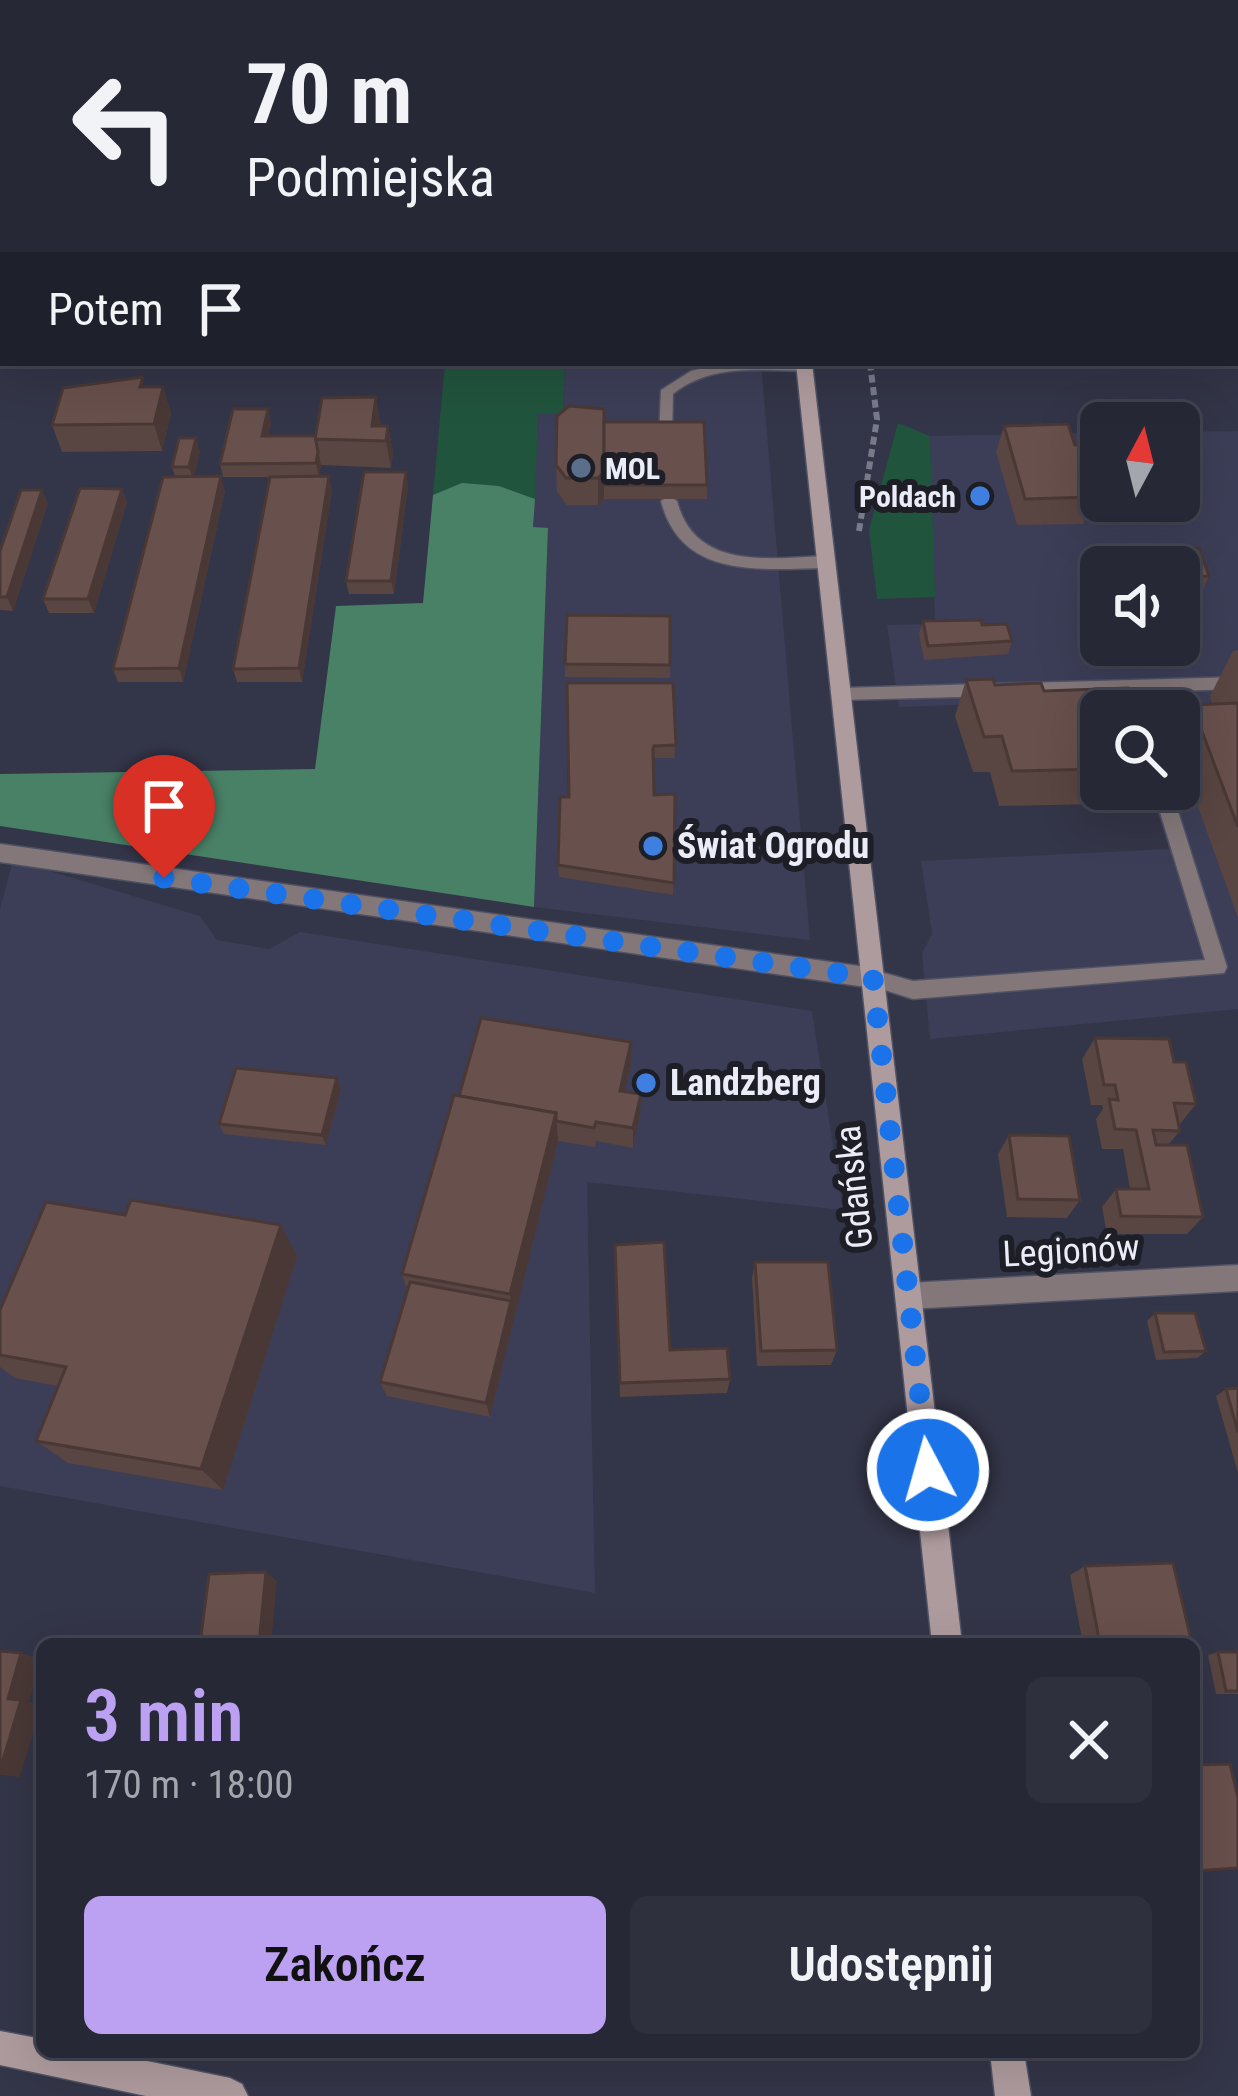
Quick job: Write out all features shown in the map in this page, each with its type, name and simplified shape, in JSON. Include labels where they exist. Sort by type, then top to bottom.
[{"type":"main road","name":"Gdańska","points":[[804,366],[946,1638]]},
{"type":"main road","points":[[0,2048],[36,2056]]},
{"type":"main road","points":[[48,2058],[230,2096]]},
{"type":"main road","points":[[1008,2058],[1013,2096]]},
{"type":"street","points":[[0,853],[873,978]]},
{"type":"street","name":"Legionów","points":[[908,1296],[1238,1278]]},
{"type":"lane","points":[[664,435],[666,393],[679,380],[698,371],[778,366]]},
{"type":"lane","points":[[669,501],[670,514],[683,538],[704,553],[746,562],[827,562]]},
{"type":"lane","points":[[841,694],[1238,683]]},
{"type":"lane","points":[[873,978],[913,990],[1217,967],[1168,810]]},
{"type":"path","points":[[870,366],[878,419],[873,460]]},
{"type":"shaded area","points":[[565,366],[761,366],[810,940],[534,907],[548,529],[533,528],[538,413],[563,413]]},
{"type":"shaded area","points":[[1238,431],[1238,1009],[930,1039],[922,953],[932,934],[921,861],[1169,849],[1157,810],[1200,810],[1200,690],[1080,690],[1080,700],[899,707],[887,625],[935,624],[930,436],[1080,433],[1080,522],[1200,522],[1200,432]]},
{"type":"shaded area","points":[[13,860],[200,916],[217,940],[269,949],[300,932],[812,1011],[843,1210],[587,1182],[595,1593],[0,1486],[0,909]]},
{"type":"green space","points":[[445,366],[565,366],[563,413],[538,413],[535,499],[484,485],[460,486],[433,495]]},
{"type":"green space","points":[[898,423],[930,436],[935,597],[877,599],[869,530]]},
{"type":"green space","points":[[462,483],[499,486],[535,499],[533,527],[548,528],[534,907],[0,826],[0,774],[315,769],[336,606],[423,603],[433,495]]},
{"type":"building","points":[[143,377],[140,387],[163,387],[154,424],[52,425],[63,388]]},
{"type":"building","points":[[376,397],[372,426],[388,426],[386,441],[315,439],[322,398]]},
{"type":"building","points":[[569,406],[604,409],[604,472],[598,478],[566,478],[556,465],[557,416]]},
{"type":"building","points":[[233,409],[268,409],[262,436],[315,436],[316,463],[220,464]]},
{"type":"building","points":[[604,422],[704,422],[707,485],[604,485]]},
{"type":"building","points":[[1068,424],[1075,445],[1080,445],[1080,497],[1025,499],[1004,426]]},
{"type":"building","points":[[179,438],[196,438],[189,467],[172,467]]},
{"type":"building","points":[[364,472],[406,472],[391,581],[346,581]]},
{"type":"building","points":[[221,476],[179,668],[113,669],[163,477]]},
{"type":"building","points":[[329,476],[299,668],[233,669],[270,477]]},
{"type":"building","points":[[80,488],[122,489],[88,599],[43,599]]},
{"type":"building","points":[[21,490],[42,490],[7,597],[0,597],[0,551]]},
{"type":"building","points":[[1200,551],[1209,576],[1200,576]]},
{"type":"building","points":[[567,615],[670,616],[670,665],[565,664]]},
{"type":"building","points":[[981,620],[982,625],[1007,624],[1012,641],[928,646],[923,621]]},
{"type":"building","points":[[993,679],[995,685],[1041,683],[1044,691],[1128,688],[1129,690],[1080,690],[1080,769],[1012,771],[1002,736],[984,737],[966,680]]},
{"type":"building","points":[[567,683],[673,683],[676,745],[653,749],[654,795],[675,794],[674,883],[558,865],[560,797],[569,797]]},
{"type":"building","points":[[1238,703],[1238,827],[1200,726],[1200,705]]},
{"type":"building","points":[[481,1018],[631,1042],[620,1091],[641,1094],[633,1128],[596,1122],[594,1128],[556,1121],[556,1113],[459,1096]]},
{"type":"building","points":[[1095,1038],[1169,1039],[1174,1062],[1186,1062],[1196,1104],[1174,1103],[1180,1131],[1153,1130],[1156,1145],[1187,1145],[1203,1217],[1121,1216],[1116,1189],[1149,1189],[1136,1130],[1115,1129],[1109,1099],[1118,1100],[1115,1085],[1104,1085]]},
{"type":"building","points":[[236,1068],[337,1078],[322,1135],[219,1124]]},
{"type":"building","points":[[454,1095],[556,1113],[510,1294],[402,1274]]},
{"type":"building","points":[[1009,1135],[1069,1136],[1080,1200],[1018,1199]]},
{"type":"building","points":[[131,1200],[281,1225],[201,1469],[36,1441],[66,1367],[0,1355],[0,1310],[46,1202],[125,1215]]},
{"type":"building","points":[[664,1242],[670,1350],[727,1348],[730,1379],[620,1383],[615,1245]]},
{"type":"building","points":[[755,1262],[828,1262],[837,1350],[761,1351]]},
{"type":"building","points":[[410,1282],[511,1301],[486,1403],[380,1382]]},
{"type":"building","points":[[1155,1313],[1195,1313],[1206,1351],[1164,1352]]},
{"type":"building","points":[[1238,1388],[1238,1432],[1226,1389]]},
{"type":"building","points":[[1173,1563],[1191,1638],[1099,1638],[1085,1566]]},
{"type":"building","points":[[266,1572],[260,1638],[201,1638],[209,1574]]},
{"type":"building","points":[[0,1651],[21,1653],[8,1699],[21,1700],[0,1770]]},
{"type":"building","points":[[1218,1652],[1238,1652],[1238,1691],[1226,1691]]},
{"type":"building","points":[[1230,1764],[1238,1798],[1238,1868],[1200,1871],[1200,1765]]},
{"type":"place","name":"MOL","points":[[581,468]]},
{"type":"place","name":"Poldach","points":[[980,496]]},
{"type":"place","name":"Świat Ogrodu","points":[[653,846]]},
{"type":"place","name":"Landzberg","points":[[646,1083]]},
{"type":"route","points":[[164,878],[873,978],[928,1470]]}]
